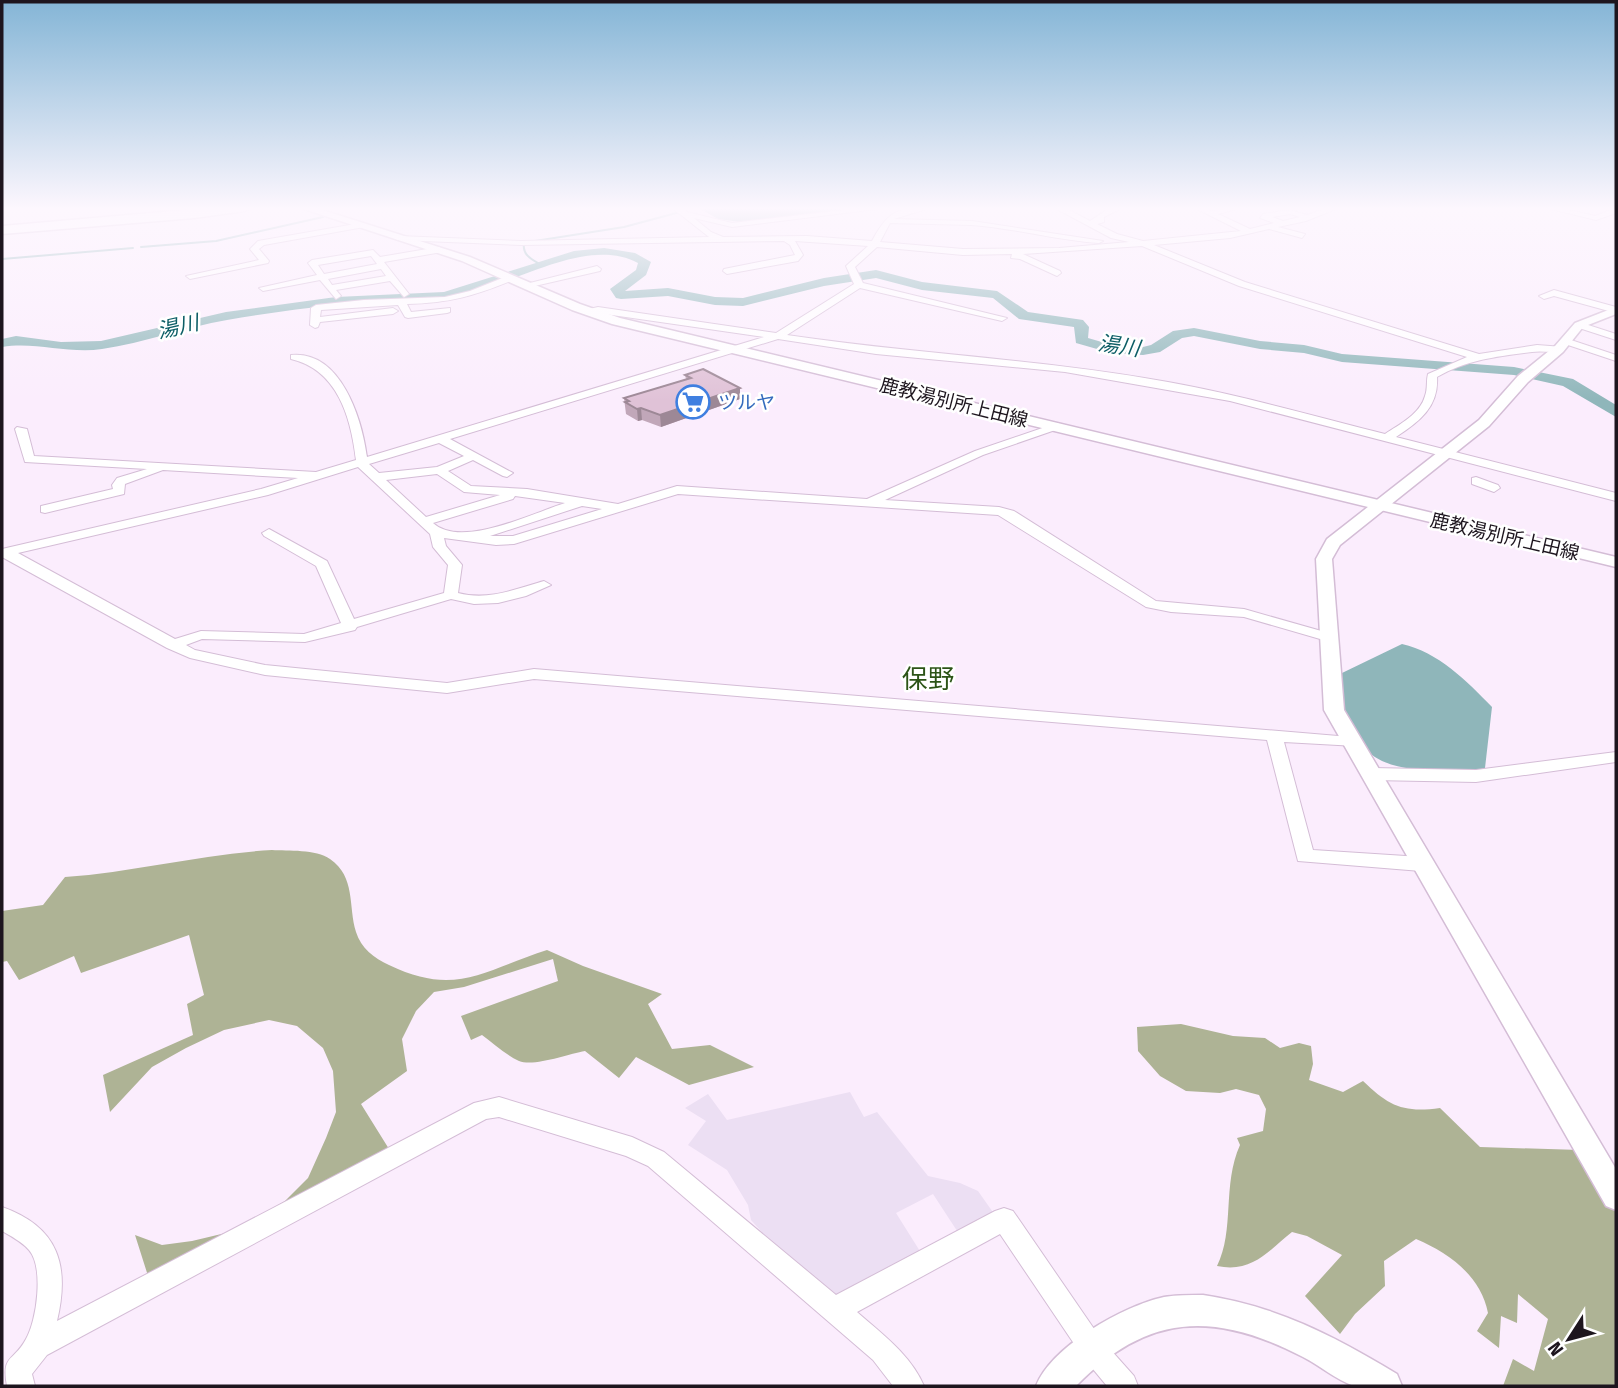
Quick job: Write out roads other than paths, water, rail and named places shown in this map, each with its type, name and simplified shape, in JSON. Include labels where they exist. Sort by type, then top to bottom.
[{"type":"main road","name":"鹿教湯別所上田線","points":[[495,272],[588,312],[735,350],[1616,562]]},
{"type":"street","points":[[190,275],[207,272]]},
{"type":"street","points":[[317,272],[333,292],[403,302]]},
{"type":"street","points":[[264,288],[340,272]]},
{"type":"street","points":[[388,272],[393,278],[408,315],[449,310],[445,300],[473,293],[506,276]]},
{"type":"street","points":[[526,285],[585,272]]},
{"type":"street","points":[[853,272],[857,279],[1002,318]]},
{"type":"street","points":[[1212,272],[1242,284],[1475,356]]},
{"type":"street","points":[[403,302],[316,308],[315,323],[359,315],[506,276]]},
{"type":"street","points":[[305,301],[393,278]]},
{"type":"street","points":[[4,553],[208,506],[325,475],[779,336],[857,279]]},
{"type":"street","points":[[1544,296],[1554,293],[1616,310]]},
{"type":"street","points":[[358,303],[359,315]]},
{"type":"street","points":[[588,312],[598,310],[920,356],[1014,362],[1168,385],[1616,497]]},
{"type":"street","points":[[1616,310],[1579,325],[1562,345],[1527,375],[1484,423],[1333,542],[1325,553],[1327,637],[1334,710],[1421,864],[1592,1150],[1616,1196]]},
{"type":"street","points":[[1579,325],[1616,337]]},
{"type":"street","points":[[1386,439],[1423,414],[1428,406],[1432,376],[1448,366],[1475,356],[1535,346],[1562,345],[1616,358]]},
{"type":"street","points":[[295,356],[314,363],[328,374],[352,415],[359,435],[362,464],[436,533],[440,547],[455,565],[451,595]]},
{"type":"street","points":[[870,502],[979,453],[1057,426]]},
{"type":"street","points":[[21,429],[29,459],[325,475]]},
{"type":"street","points":[[442,440],[507,473]]},
{"type":"street","points":[[377,477],[439,470],[473,456]]},
{"type":"street","points":[[44,509],[120,491],[118,485],[121,481],[167,467]]},
{"type":"street","points":[[439,470],[468,489],[519,492],[617,508]]},
{"type":"street","points":[[1476,481],[1494,488]]},
{"type":"street","points":[[436,533],[514,540],[677,490],[999,511],[1009,514],[1151,604],[1231,610],[1327,637]]},
{"type":"street","points":[[424,522],[519,492]]},
{"type":"street","points":[[472,538],[583,501]]},
{"type":"street","points":[[269,533],[322,564],[350,626]]},
{"type":"street","points":[[4,553],[172,645],[190,653],[265,670],[447,688],[534,674],[1350,742]]},
{"type":"street","points":[[172,645],[201,635],[305,638],[451,595],[466,601],[505,598],[544,585]]},
{"type":"street","points":[[1274,736],[1305,856],[1421,864]]},
{"type":"street","points":[[1371,774],[1476,776],[1616,757]]},
{"type":"street","points":[[14,1376],[38,1346],[482,1110],[499,1107],[632,1147],[656,1159],[882,1351],[897,1366],[910,1386]]},
{"type":"street","points":[[2,1218],[38,1241],[50,1265],[50,1293],[38,1346]]},
{"type":"street","points":[[833,1311],[1004,1219],[1092,1348],[1125,1386]]},
{"type":"street","points":[[1053,1386],[1092,1348],[1136,1322],[1157,1314],[1187,1310],[1259,1319],[1346,1362],[1385,1386]]},
{"type":"waterway","name":"湯川","points":[[2,343],[16,340],[61,346],[101,345],[226,316],[336,301],[445,296],[522,272]]},
{"type":"waterway","name":"湯川","points":[[642,272],[617,289],[621,295],[668,292],[715,301],[743,302],[824,282],[876,274],[922,286],[997,295],[1024,316],[1078,323],[1082,327],[1081,340],[1111,349],[1155,349],[1178,334],[1194,332],[1260,345],[1304,349],[1342,358],[1514,371],[1568,382],[1593,395],[1616,412]]},
{"type":"place","name":"ツルヤ","points":[[693,402]]},
{"type":"district","name":"保野","points":[[928,679]]}]
